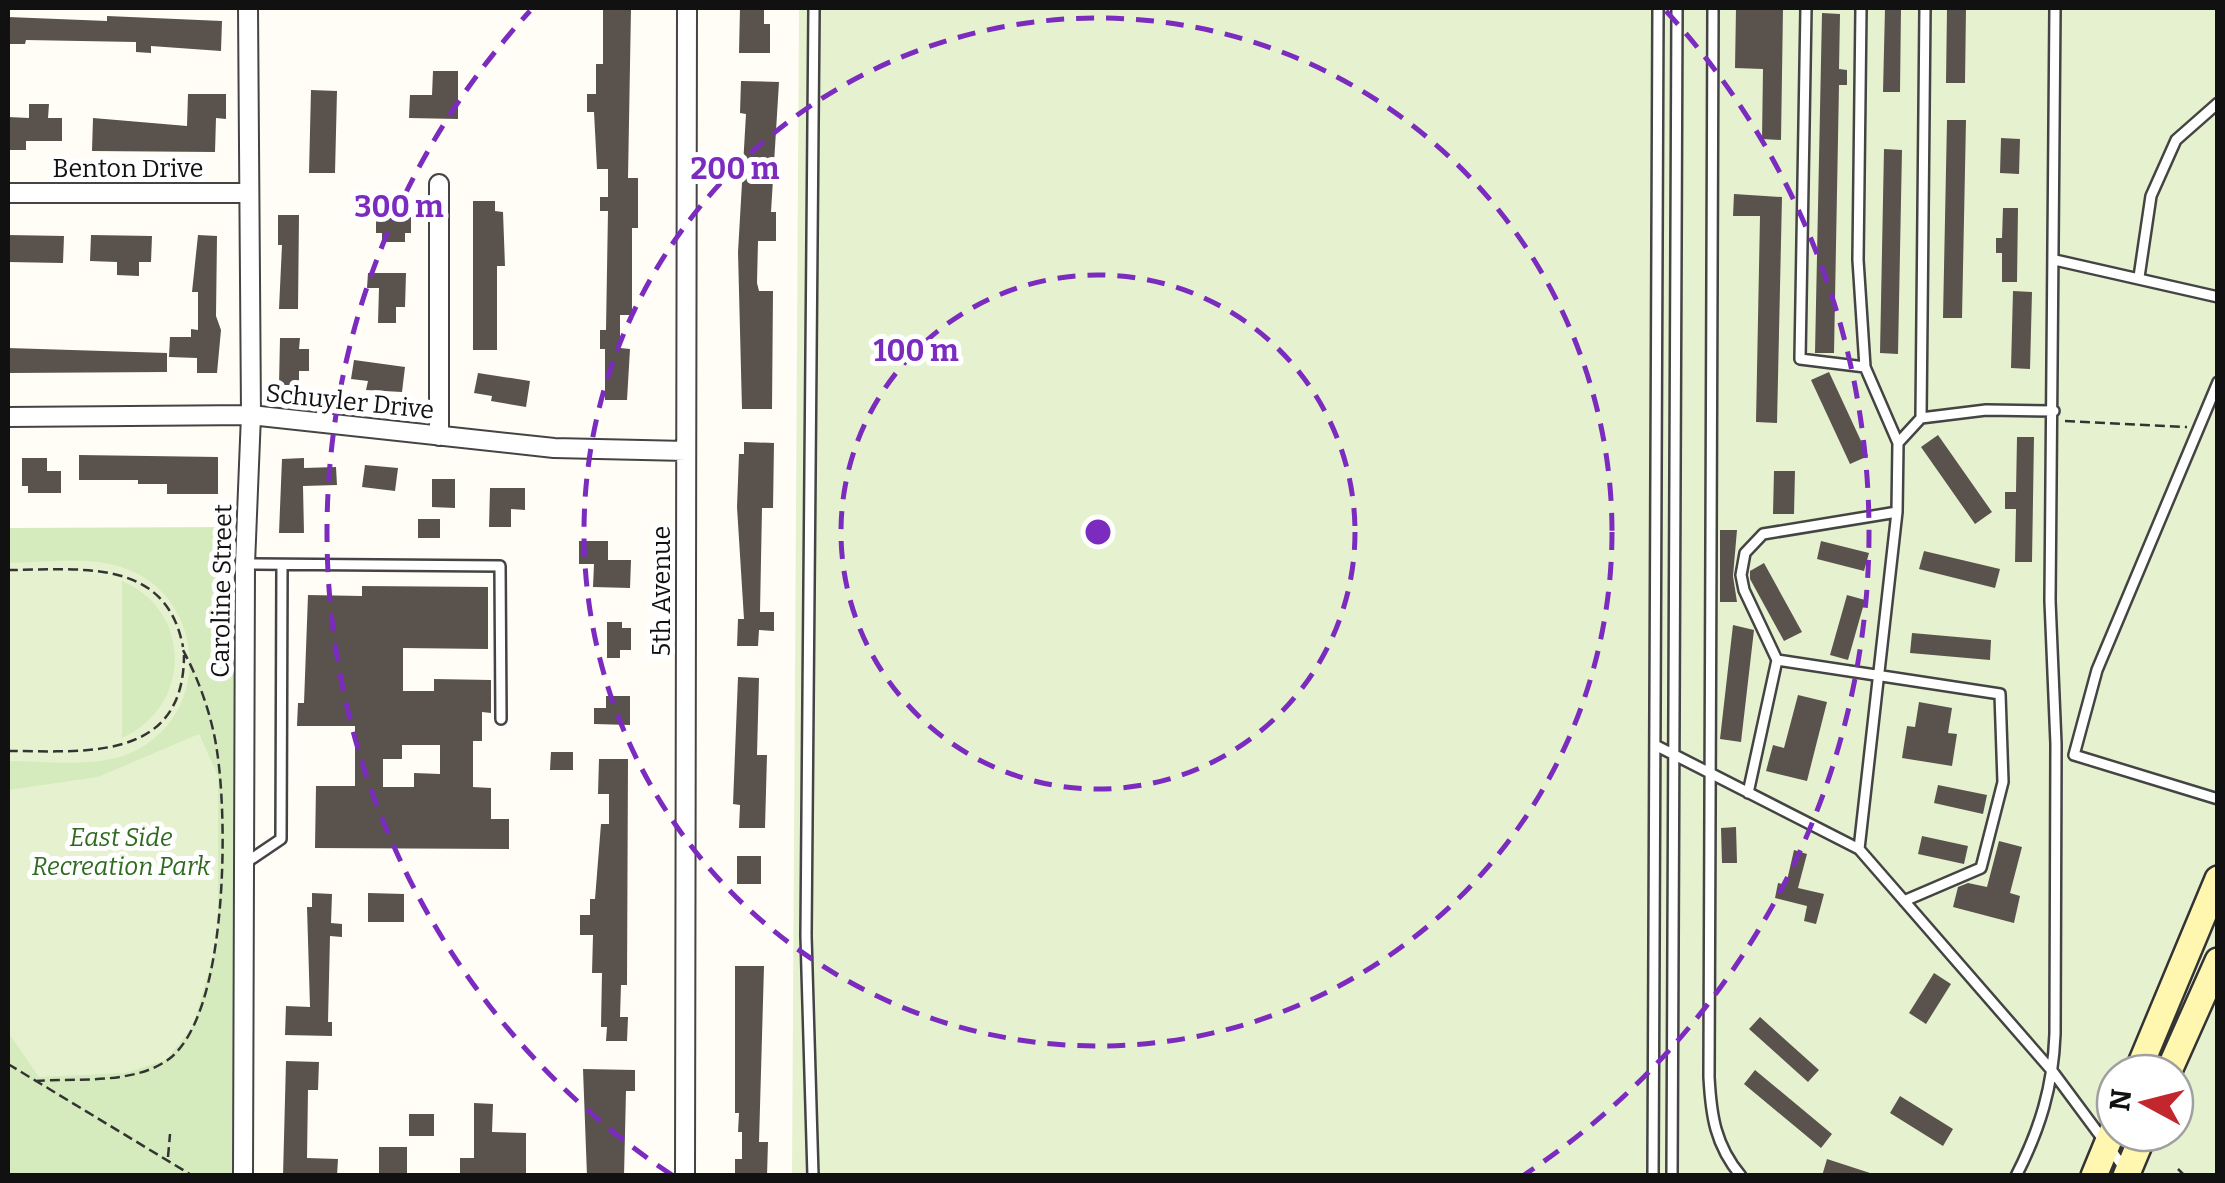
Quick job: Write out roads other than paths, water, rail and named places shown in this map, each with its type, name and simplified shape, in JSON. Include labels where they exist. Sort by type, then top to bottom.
[{"type":"main road","points":[[2145,1053],[2218,879]]},
{"type":"main road","points":[[2177,1053],[2218,961]]},
{"type":"street","name":"Caroline Street","points":[[243,1176],[245,564],[251,415],[248,8]]},
{"type":"street","name":"5th Avenue","points":[[685,1176],[686,8]]},
{"type":"street","points":[[439,436],[440,184]]},
{"type":"street","name":"Benton Drive","points":[[8,193],[248,194]]},
{"type":"street","name":"Schuyler Drive","points":[[8,418],[251,415],[554,448],[686,451]]},
{"type":"lane","points":[[814,8],[806,936],[814,1176]]},
{"type":"lane","points":[[1658,8],[1653,1173],[1672,1173],[1677,8]]},
{"type":"lane","points":[[1713,8],[1709,202],[1714,517],[1711,1118],[1721,1150],[1740,1176]]},
{"type":"lane","points":[[1806,8],[1800,359],[1864,367]]},
{"type":"lane","points":[[1859,849],[1897,512],[1898,443],[1864,367],[1858,260],[1861,8]]},
{"type":"lane","points":[[1921,418],[1925,8]]},
{"type":"lane","points":[[2016,1176],[2039,1130],[2054,1072],[2055,8]]},
{"type":"lane","points":[[2139,277],[2151,196],[2176,140],[2218,103]]},
{"type":"lane","points":[[1657,254],[1676,254]]},
{"type":"lane","points":[[2055,260],[2218,297]]},
{"type":"lane","points":[[2218,382],[2097,670],[2074,755],[2218,800]]},
{"type":"lane","points":[[1898,443],[1921,418],[1986,410],[2054,416]]},
{"type":"lane","points":[[1656,492],[1674,492]]},
{"type":"lane","points":[[1748,792],[1776,660],[1744,590],[1741,575],[1745,553],[1763,534],[1897,512]]},
{"type":"lane","points":[[245,564],[500,566],[501,719]]},
{"type":"lane","points":[[242,866],[281,839],[282,565]]},
{"type":"lane","points":[[1776,660],[2000,694],[2003,782],[1981,868],[1904,901]]},
{"type":"lane","points":[[1655,744],[1859,849],[2095,1118]]},
{"type":"lane","points":[[1654,966],[1672,966]]},
{"type":"lane","points":[[1653,1100],[1672,1101]]},
{"type":"park label","name":"East Side Recreation Park","points":[[121,852]]}]
